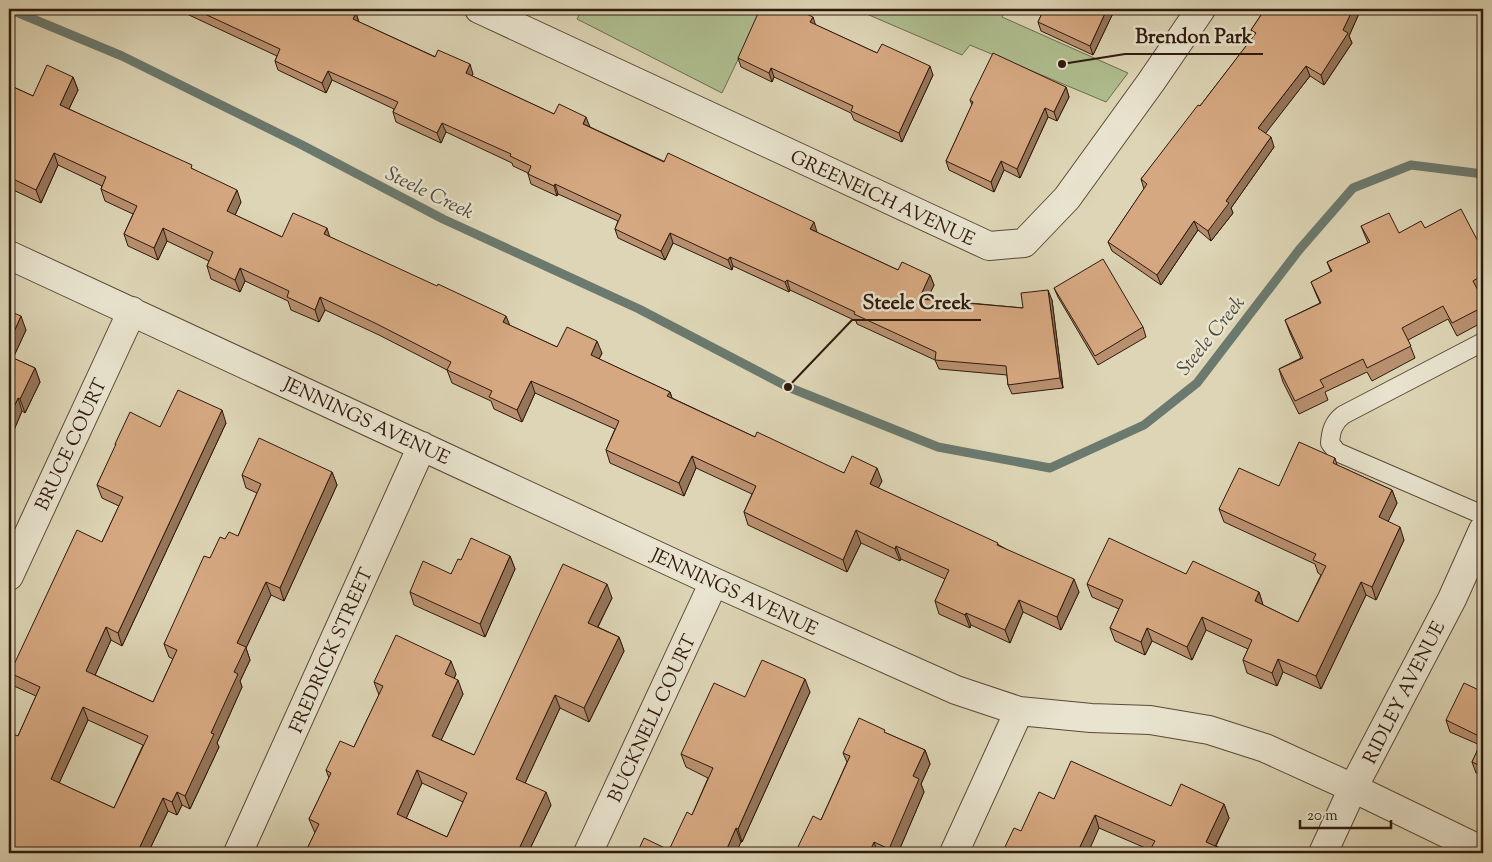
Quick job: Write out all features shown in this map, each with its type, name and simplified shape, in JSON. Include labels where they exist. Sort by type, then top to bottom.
[{"type":"street","name":"GREENEICH AVENUE","points":[[479,9],[989,246],[1024,243],[1067,198],[1152,82],[1201,9]]},
{"type":"street","name":"JENNINGS AVENUE","points":[[9,254],[714,582],[956,690],[1019,711],[1091,718],[1150,720],[1209,730],[1265,748],[1483,851]]},
{"type":"street","name":"BRUCE COURT","points":[[9,576],[132,311]]},
{"type":"street","name":"FREDRICK STREET","points":[[238,853],[422,446]]},
{"type":"street","name":"RIDLEY AVENUE","points":[[1323,853],[1353,788],[1452,598],[1483,530]]},
{"type":"street","name":"BUCKNELL COURT","points":[[588,853],[714,582]]},
{"type":"street","points":[[954,853],[1019,711]]},
{"type":"lane","points":[[1483,342],[1343,415],[1336,421],[1331,431],[1330,443],[1337,452],[1483,516]]},
{"type":"green space","points":[[582,9],[762,9],[722,93],[577,19]]},
{"type":"green space","points":[[855,9],[1006,9],[1002,17],[1128,73],[1106,102],[970,45],[962,55]]},
{"type":"building","points":[[194,9],[347,9],[356,13],[353,19],[435,57],[438,50],[470,64],[466,73],[554,114],[559,104],[586,117],[583,124],[664,162],[668,153],[814,222],[810,229],[898,270],[902,262],[930,275],[919,299],[1023,308],[1021,293],[1048,290],[1060,378],[1008,385],[1006,366],[935,360],[936,352],[854,314],[855,312],[787,280],[785,282],[730,257],[728,260],[670,233],[661,251],[615,229],[621,215],[555,184],[554,186],[528,174],[531,166],[510,156],[511,154],[442,123],[437,133],[393,112],[398,102],[328,71],[322,83],[275,61],[280,49]]},
{"type":"building","points":[[760,9],[796,9],[813,17],[810,22],[877,53],[882,44],[930,66],[899,133],[851,111],[853,106],[771,68],[769,73],[738,58]]},
{"type":"building","points":[[1044,9],[1107,9],[1090,46],[1038,22]]},
{"type":"building","points":[[1265,9],[1353,9],[1343,30],[1348,33],[1321,75],[1306,66],[1258,128],[1271,137],[1226,201],[1229,203],[1208,231],[1194,221],[1157,275],[1108,242],[1147,184],[1141,179],[1256,33],[1251,30]]},
{"type":"building","points":[[993,53],[1066,87],[1054,112],[1045,108],[1017,169],[1001,161],[991,182],[946,161],[973,102],[970,100]]},
{"type":"building","points":[[47,65],[73,77],[60,105],[192,165],[191,168],[237,190],[227,211],[282,237],[293,213],[327,228],[324,234],[506,316],[503,322],[557,347],[567,327],[597,341],[591,355],[670,392],[667,396],[755,437],[757,432],[844,473],[852,456],[877,468],[870,484],[998,543],[997,545],[1074,579],[1057,617],[1019,600],[1005,630],[966,613],[965,615],[935,601],[949,570],[896,546],[895,549],[856,530],[843,560],[744,512],[756,486],[692,456],[679,483],[606,450],[619,421],[570,398],[531,381],[517,410],[489,397],[492,391],[447,370],[451,362],[320,297],[315,310],[287,297],[289,291],[240,268],[235,280],[207,266],[213,252],[163,228],[154,248],[124,234],[137,206],[101,189],[106,177],[54,153],[36,190],[9,177],[9,85],[33,96]]},
{"type":"building","points":[[1461,209],[1483,251],[1483,275],[1473,281],[1483,300],[1483,307],[1452,323],[1443,306],[1402,328],[1411,346],[1367,368],[1363,359],[1320,380],[1324,387],[1295,401],[1279,369],[1303,358],[1285,320],[1321,303],[1311,282],[1332,271],[1327,262],[1370,242],[1361,226],[1389,213],[1399,233],[1421,221],[1425,228]]},
{"type":"building","points":[[1103,259],[1143,327],[1095,356],[1054,288]]},
{"type":"building","points":[[9,311],[21,316],[9,343]]},
{"type":"building","points":[[9,356],[35,368],[9,418]]},
{"type":"building","points":[[178,390],[222,410],[118,633],[106,627],[86,671],[153,702],[177,650],[164,644],[204,556],[210,558],[220,537],[225,539],[229,532],[238,536],[261,484],[242,475],[259,438],[332,472],[280,588],[266,582],[237,643],[246,647],[234,672],[238,674],[211,733],[214,734],[185,796],[177,792],[172,802],[163,798],[137,853],[9,853],[9,732],[18,736],[40,687],[10,673],[77,530],[102,542],[123,497],[97,485],[130,412],[160,427]],"holes":[[[83,707],[148,736],[114,808],[51,779]]]},
{"type":"building","points":[[1299,442],[1335,458],[1333,463],[1392,490],[1379,517],[1400,527],[1372,587],[1361,582],[1316,676],[1278,659],[1272,673],[1243,660],[1252,640],[1202,617],[1187,647],[1147,628],[1141,642],[1110,628],[1123,600],[1087,584],[1109,538],[1186,574],[1193,561],[1259,592],[1255,601],[1298,622],[1326,566],[1313,560],[1316,554],[1219,509],[1239,468],[1279,486]]},
{"type":"building","points":[[471,538],[510,556],[480,624],[410,592],[423,561],[451,574],[458,559],[461,560]]},
{"type":"building","points":[[563,564],[607,584],[588,623],[619,637],[584,708],[555,695],[516,779],[546,792],[517,853],[388,853],[378,849],[376,853],[305,853],[319,824],[309,819],[331,773],[326,770],[340,741],[354,747],[383,686],[374,682],[396,635],[451,661],[445,674],[458,680],[432,736],[474,755]],"holes":[[[417,770],[467,793],[447,837],[397,814]]]},
{"type":"building","points":[[762,660],[805,679],[738,829],[736,828],[725,853],[637,853],[644,838],[669,850],[687,812],[692,815],[713,768],[681,754],[714,683],[745,697]]},
{"type":"building","points":[[1464,683],[1483,692],[1483,738],[1446,720]]},
{"type":"building","points":[[859,718],[885,730],[884,732],[925,750],[913,776],[919,779],[889,849],[874,842],[869,853],[795,853],[813,816],[821,820],[850,756],[843,753]]},
{"type":"building","points":[[1483,738],[1483,767],[1472,762]]},
{"type":"building","points":[[1071,761],[1171,806],[1181,784],[1224,804],[1206,842],[1231,853],[1157,853],[1150,850],[1155,841],[1095,815],[1077,853],[1002,853],[1014,828],[1021,831],[1039,792],[1054,799]]},
{"type":"waterway","name":"Steele Creek","points":[[9,9],[122,56],[302,145],[443,219],[639,309],[788,387],[938,447],[1050,468],[1144,425],[1197,383],[1299,250],[1353,188],[1411,165],[1483,174]]},
{"type":"place","name":"Brendon Park","points":[[1062,64]]},
{"type":"place","name":"Steele Creek","points":[[788,387]]}]
